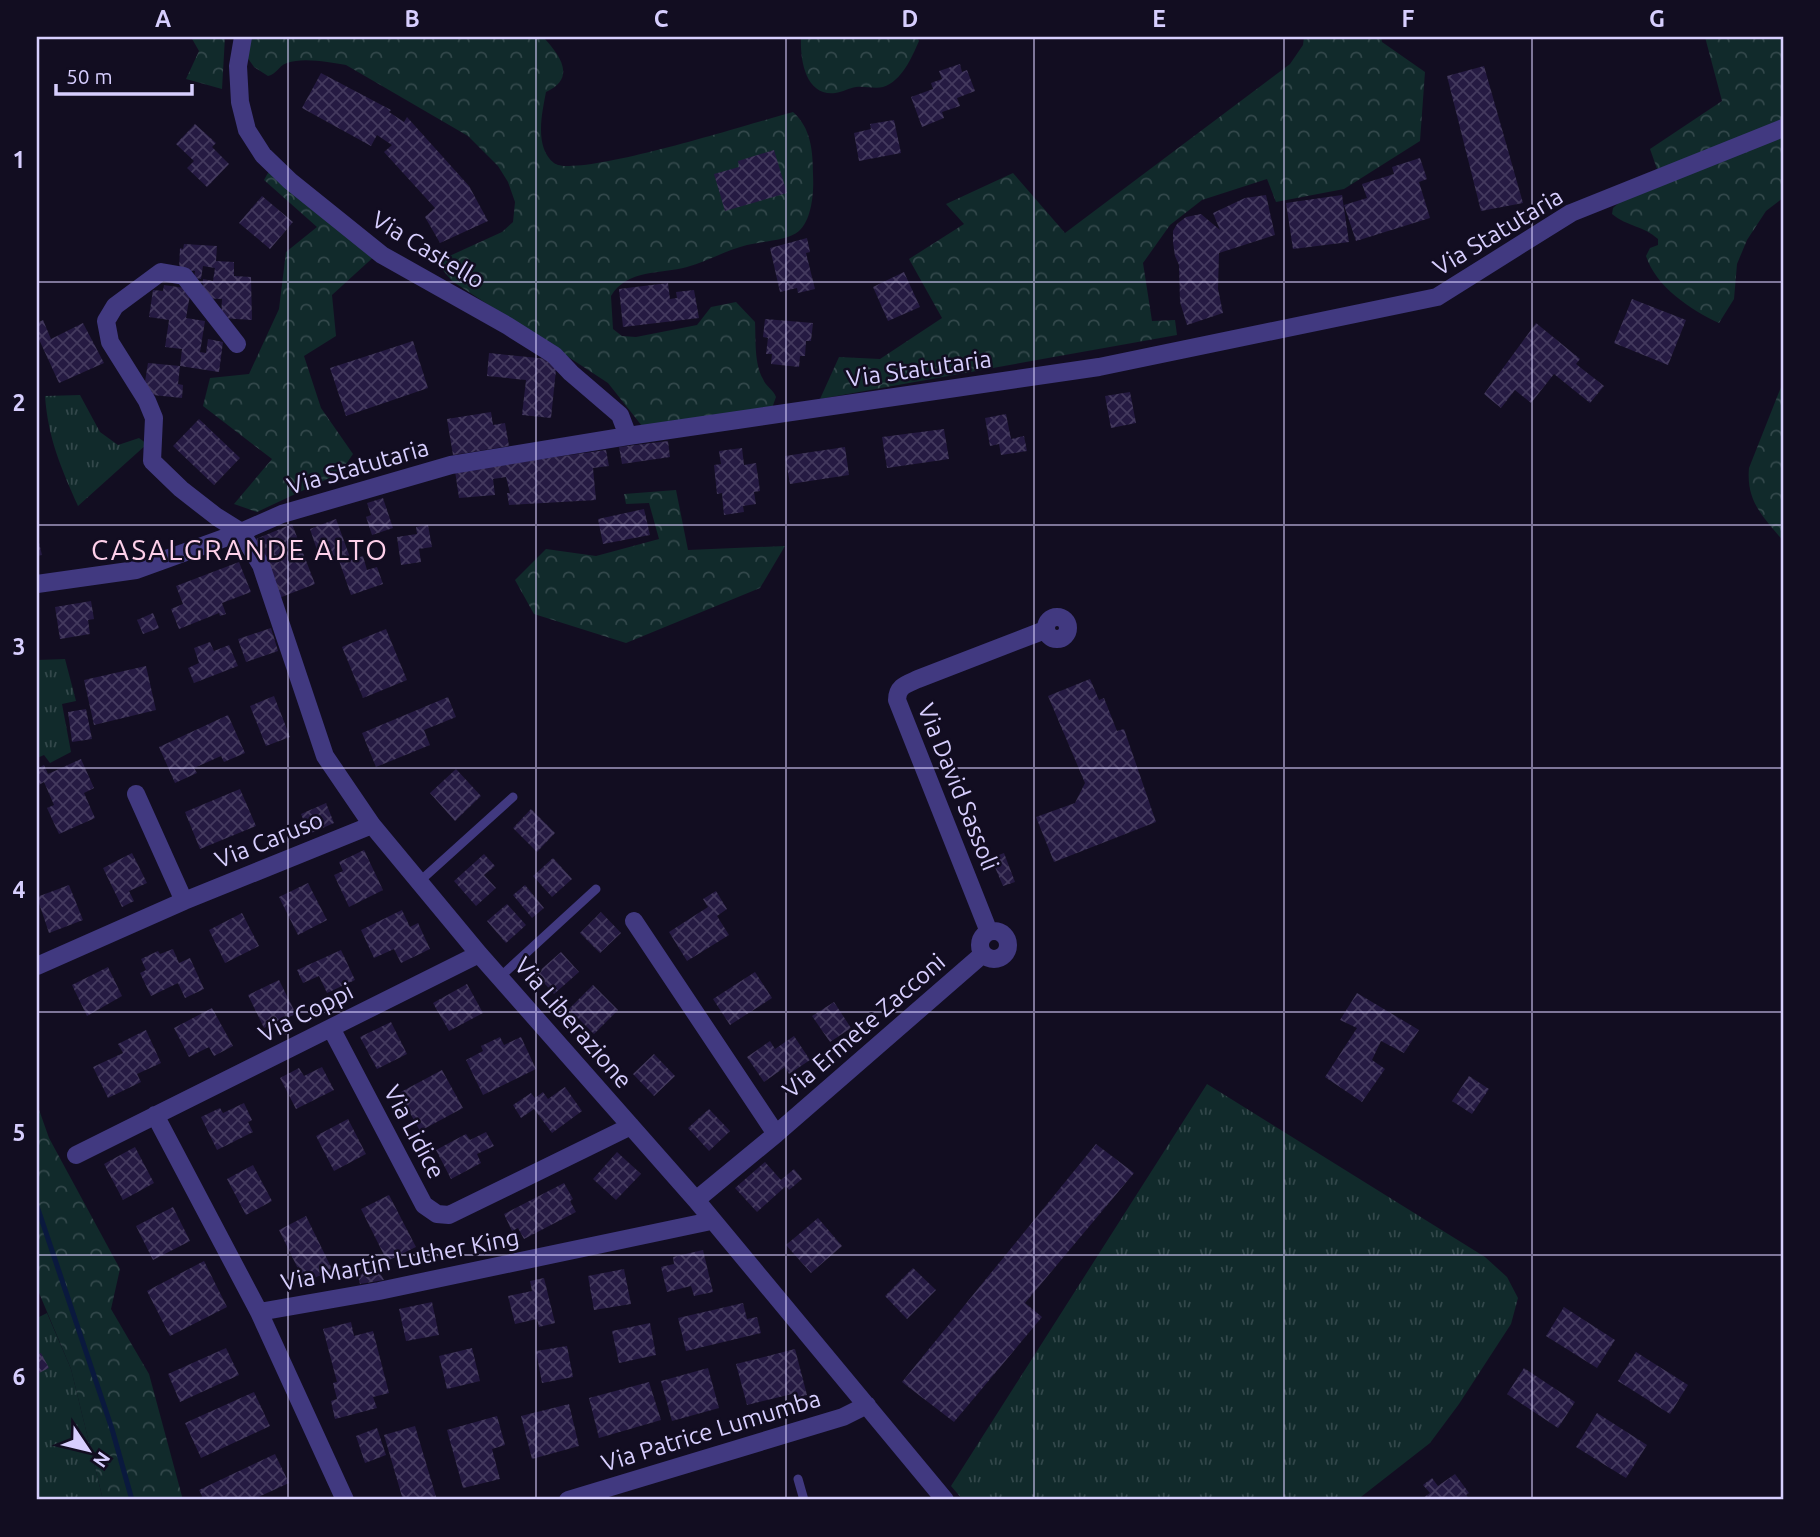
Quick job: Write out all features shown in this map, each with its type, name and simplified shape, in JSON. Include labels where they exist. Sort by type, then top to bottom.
[{"type":"street","name":"Via Castello","points":[[243,37],[238,66],[240,102],[247,130],[263,155],[290,181],[382,255],[554,355],[620,415],[628,436]]},
{"type":"street","name":"Via Statutaria","points":[[37,584],[136,570],[242,532],[282,514],[446,466],[628,436],[1100,367],[1437,297],[1571,214],[1783,128]]},
{"type":"street","points":[[237,344],[184,276],[161,272],[115,306],[106,321],[110,342],[154,418],[152,461],[181,489],[217,517],[242,532]]},
{"type":"street","name":"Via Liberazione","points":[[242,532],[261,565],[324,756],[372,825],[479,954],[696,1200],[945,1500]]},
{"type":"street","name":"Via David Sassoli","points":[[983,954],[981,940],[989,932],[897,700],[897,693],[901,687],[918,679],[1045,630]]},
{"type":"street","points":[[136,794],[184,901]]},
{"type":"street","name":"Via Caruso","points":[[37,966],[184,901],[372,825]]},
{"type":"street","name":"Via Ermete Zacconi","points":[[634,921],[776,1134]]},
{"type":"street","name":"Via Coppi","points":[[76,1155],[479,954]]},
{"type":"street","name":"Via Ermete Zacconi","points":[[696,1200],[983,954]]},
{"type":"street","name":"Via Lidice","points":[[331,1028],[424,1205],[437,1214],[449,1214],[631,1126]]},
{"type":"street","points":[[155,1115],[259,1312]]},
{"type":"street","name":"Via Martin Luther King","points":[[345,1500],[259,1312],[379,1292],[711,1221]]},
{"type":"street","name":"Via Patrice Lumumba","points":[[568,1500],[843,1417],[867,1405]]},
{"type":"lane","points":[[420,881],[513,797]]},
{"type":"lane","points":[[500,977],[596,889]]},
{"type":"lane","points":[[798,1479],[804,1500]]},
{"type":"green space","points":[[191,37],[225,37],[222,89],[186,79],[199,51]]},
{"type":"green space","points":[[233,37],[543,37],[560,59],[563,73],[561,80],[546,92],[542,139],[548,156],[554,163],[569,166],[630,157],[793,112],[807,133],[813,166],[811,205],[807,220],[799,231],[781,239],[740,247],[687,267],[635,277],[618,287],[611,296],[613,329],[622,336],[636,337],[697,325],[711,307],[736,302],[755,322],[758,366],[764,382],[776,397],[771,411],[642,426],[608,383],[452,281],[441,268],[445,258],[502,232],[513,222],[515,202],[508,182],[498,166],[468,136],[346,65],[300,60],[284,64],[268,76],[254,67]]},
{"type":"green space","points":[[801,37],[917,37],[919,41],[906,68],[890,84],[880,88],[856,87],[835,93],[817,89],[806,74]]},
{"type":"green space","points":[[1304,37],[1381,37],[1382,42],[1425,72],[1420,141],[1344,189],[1276,202],[1267,179],[1202,200],[1170,225],[1143,263],[1152,321],[1175,320],[1177,335],[820,399],[839,357],[880,359],[942,318],[909,259],[964,224],[946,204],[1013,173],[1065,233],[1290,64],[1303,45]]},
{"type":"green space","points":[[1705,37],[1783,37],[1783,198],[1766,211],[1747,240],[1737,264],[1734,299],[1719,323],[1686,304],[1658,278],[1646,256],[1650,248],[1658,245],[1658,239],[1612,214],[1613,208],[1621,201],[1662,183],[1650,149],[1722,101]]},
{"type":"green space","points":[[273,164],[378,253],[332,295],[336,336],[304,356],[321,408],[353,454],[340,473],[257,512],[234,504],[272,459],[203,406],[210,378],[249,374],[279,309],[286,252],[317,227],[264,180]]},
{"type":"green space","points":[[1783,382],[1783,541],[1757,508],[1750,490],[1749,468]]},
{"type":"green space","points":[[80,395],[100,432],[118,445],[139,438],[147,444],[78,506],[56,453],[45,396]]},
{"type":"green space","points":[[676,490],[688,550],[785,546],[760,588],[626,643],[534,614],[515,580],[546,549],[596,556],[659,539],[649,503],[626,504],[624,494]]},
{"type":"green space","points":[[65,659],[76,701],[62,704],[71,752],[50,763],[44,755],[37,758],[37,660]]},
{"type":"green space","points":[[1207,1084],[1485,1257],[1507,1277],[1518,1298],[1511,1324],[1430,1443],[1357,1500],[963,1500],[951,1486]]},
{"type":"green space","points":[[37,1104],[49,1138],[120,1269],[111,1309],[149,1374],[183,1500],[103,1500],[71,1369],[37,1288]]},
{"type":"green space","points":[[47,1313],[71,1369],[103,1500],[37,1500],[37,1318]]},
{"type":"building","points":[[960,64],[962,72],[967,70],[975,91],[957,98],[960,106],[942,112],[944,118],[922,127],[911,97],[933,89],[931,83],[942,79],[939,71]]},
{"type":"building","points":[[1484,66],[1523,203],[1481,211],[1447,76]]},
{"type":"building","points":[[321,73],[391,110],[389,112],[404,122],[407,117],[469,186],[488,221],[440,243],[425,217],[435,208],[384,152],[392,145],[377,135],[371,146],[302,108]]},
{"type":"building","points":[[894,120],[901,153],[859,161],[854,133],[871,129],[870,124]]},
{"type":"building","points":[[195,124],[216,143],[212,147],[229,164],[207,187],[187,168],[194,161],[176,144]]},
{"type":"building","points":[[774,150],[787,193],[725,211],[714,174],[739,167],[738,161]]},
{"type":"building","points":[[1420,158],[1427,179],[1419,182],[1430,218],[1356,241],[1344,205],[1367,198],[1362,184],[1394,174],[1392,167]]},
{"type":"building","points":[[1266,195],[1275,235],[1219,253],[1218,289],[1223,313],[1187,325],[1180,302],[1179,265],[1173,242],[1173,231],[1177,224],[1186,217],[1201,214],[1220,230],[1213,213],[1245,198]]},
{"type":"building","points":[[1342,195],[1349,242],[1293,249],[1286,203]]},
{"type":"building","points":[[262,196],[293,222],[270,249],[239,223]]},
{"type":"building","points":[[807,238],[810,252],[806,253],[815,289],[798,293],[797,288],[780,292],[770,248]]},
{"type":"building","points":[[184,244],[217,246],[216,261],[234,262],[234,276],[251,277],[252,320],[221,318],[222,299],[202,298],[203,279],[213,281],[215,268],[203,266],[201,279],[194,278],[195,271],[179,270],[180,248],[183,249]]},
{"type":"building","points":[[904,272],[920,307],[888,321],[873,287]]},
{"type":"building","points":[[668,283],[670,299],[677,298],[676,292],[694,290],[699,318],[623,327],[619,289]]},
{"type":"building","points":[[164,285],[191,289],[186,318],[205,321],[200,352],[206,353],[208,339],[223,342],[219,372],[180,366],[182,349],[165,347],[169,320],[149,317],[153,290],[163,291]]},
{"type":"building","points":[[1632,299],[1686,320],[1668,365],[1614,343]]},
{"type":"building","points":[[765,319],[813,323],[811,341],[806,341],[805,356],[800,356],[799,367],[771,364],[772,354],[766,354],[768,338],[763,337]]},
{"type":"building","points":[[43,320],[51,339],[83,323],[104,363],[59,383],[37,335],[37,323]]},
{"type":"building","points":[[1536,323],[1580,359],[1576,364],[1604,386],[1590,403],[1554,374],[1531,403],[1515,390],[1501,408],[1484,394]]},
{"type":"building","points":[[413,341],[428,388],[346,416],[330,368]]},
{"type":"building","points":[[489,353],[557,360],[551,418],[522,415],[526,380],[487,376]]},
{"type":"building","points":[[148,363],[180,366],[178,384],[183,385],[182,398],[143,394]]},
{"type":"building","points":[[1130,392],[1136,423],[1111,428],[1105,396]]},
{"type":"building","points":[[491,412],[493,425],[505,423],[509,446],[453,455],[447,419]]},
{"type":"building","points":[[1006,414],[1011,439],[1024,436],[1027,451],[1001,455],[999,444],[990,446],[985,418]]},
{"type":"building","points":[[199,419],[240,458],[214,485],[173,446]]},
{"type":"building","points":[[944,429],[949,459],[887,468],[882,437]]},
{"type":"building","points":[[668,441],[670,457],[622,464],[619,447]]},
{"type":"building","points":[[845,447],[849,475],[790,484],[785,456]]},
{"type":"building","points":[[742,448],[744,465],[756,463],[760,491],[754,492],[756,504],[743,506],[744,512],[724,515],[722,493],[717,494],[714,465],[721,464],[719,451]]},
{"type":"building","points":[[606,450],[609,466],[593,468],[596,500],[509,505],[507,493],[510,493],[506,477],[493,479],[495,495],[459,498],[455,471]]},
{"type":"building","points":[[383,498],[393,528],[372,535],[366,517],[371,515],[367,503]]},
{"type":"building","points":[[644,509],[650,535],[603,544],[598,519]]},
{"type":"building","points":[[336,519],[351,560],[363,556],[367,570],[377,567],[383,584],[351,595],[337,555],[329,558],[326,550],[318,553],[310,529]]},
{"type":"building","points":[[292,524],[315,584],[279,598],[256,539]]},
{"type":"building","points":[[428,525],[432,547],[419,549],[421,562],[401,565],[397,537],[417,534],[416,527]]},
{"type":"building","points":[[37,535],[42,555],[37,556]]},
{"type":"building","points":[[239,562],[251,592],[222,603],[226,614],[220,616],[219,613],[179,629],[171,609],[183,604],[176,586]]},
{"type":"building","points":[[91,601],[94,619],[88,620],[90,634],[60,639],[55,607]]},
{"type":"building","points":[[153,613],[159,628],[143,634],[137,620]]},
{"type":"building","points":[[271,628],[278,651],[246,662],[238,639]]},
{"type":"building","points":[[386,629],[407,680],[363,698],[342,647]]},
{"type":"building","points":[[210,642],[214,651],[229,645],[238,666],[194,683],[188,668],[199,663],[194,648]]},
{"type":"building","points":[[146,666],[156,710],[94,725],[84,680]]},
{"type":"building","points":[[1090,679],[1099,700],[1104,698],[1117,731],[1124,729],[1156,822],[1054,862],[1036,817],[1075,803],[1085,783],[1048,696]]},
{"type":"building","points":[[274,696],[290,737],[266,746],[250,706]]},
{"type":"building","points":[[448,697],[456,717],[424,730],[430,745],[376,767],[362,733]]},
{"type":"building","points":[[86,709],[92,739],[72,742],[68,712]]},
{"type":"building","points":[[228,715],[245,753],[224,762],[221,756],[194,768],[197,773],[175,783],[159,747]]},
{"type":"building","points":[[81,759],[94,788],[84,793],[95,818],[59,834],[47,808],[54,805],[44,782],[37,786],[37,769],[44,765],[48,774]]},
{"type":"building","points":[[456,769],[481,796],[455,821],[430,793]]},
{"type":"building","points":[[240,789],[256,826],[200,849],[185,812]]},
{"type":"building","points":[[326,803],[334,823],[309,834],[301,814]]},
{"type":"building","points":[[531,809],[555,833],[537,852],[513,828]]},
{"type":"building","points":[[364,850],[383,890],[349,907],[334,875],[343,871],[339,862]]},
{"type":"building","points":[[132,853],[147,883],[129,891],[134,901],[122,907],[103,868]]},
{"type":"building","points":[[1004,853],[1015,882],[1003,886],[991,858]]},
{"type":"building","points":[[484,854],[495,866],[484,875],[496,888],[476,906],[454,881]]},
{"type":"building","points":[[553,858],[572,879],[552,897],[533,876]]},
{"type":"building","points":[[308,883],[327,920],[298,935],[279,897]]},
{"type":"building","points":[[69,885],[83,920],[49,933],[37,897]]},
{"type":"building","points":[[525,885],[544,908],[532,918],[513,895]]},
{"type":"building","points":[[716,891],[727,909],[717,916],[729,935],[687,961],[669,932],[708,907],[703,899]]},
{"type":"building","points":[[507,904],[526,925],[506,943],[487,921]]},
{"type":"building","points":[[402,910],[410,927],[418,923],[430,949],[401,963],[394,949],[374,958],[361,930]]},
{"type":"building","points":[[601,912],[621,933],[600,953],[580,933]]},
{"type":"building","points":[[242,913],[259,946],[225,963],[209,930]]},
{"type":"building","points":[[173,949],[179,963],[190,958],[204,989],[185,998],[178,983],[151,996],[140,973],[146,970],[141,959],[158,951],[160,954]]},
{"type":"building","points":[[341,950],[355,980],[327,993],[319,976],[303,983],[297,970]]},
{"type":"building","points":[[561,952],[579,972],[554,994],[536,974]]},
{"type":"building","points":[[108,967],[122,996],[87,1016],[72,985]]},
{"type":"building","points":[[755,972],[772,998],[730,1025],[713,999]]},
{"type":"building","points":[[279,980],[296,1014],[289,1017],[295,1030],[285,1035],[278,1021],[264,1028],[248,995]]},
{"type":"building","points":[[467,984],[483,1013],[449,1031],[433,1003]]},
{"type":"building","points":[[593,985],[618,1010],[594,1034],[569,1009]]},
{"type":"building","points":[[1357,993],[1419,1030],[1404,1053],[1381,1041],[1372,1060],[1385,1069],[1362,1102],[1325,1077],[1357,1028],[1340,1020]]},
{"type":"building","points":[[834,1002],[851,1028],[830,1042],[812,1016]]},
{"type":"building","points":[[212,1008],[233,1046],[214,1056],[209,1047],[189,1057],[174,1028]]},
{"type":"building","points":[[391,1022],[407,1054],[377,1069],[360,1037]]},
{"type":"building","points":[[146,1030],[161,1063],[137,1074],[141,1082],[108,1098],[93,1067],[123,1053],[118,1044]]},
{"type":"building","points":[[794,1036],[810,1060],[789,1074],[785,1067],[764,1082],[747,1057],[770,1041],[775,1049]]},
{"type":"building","points":[[500,1037],[504,1045],[521,1037],[536,1069],[483,1095],[466,1060],[483,1051],[481,1046]]},
{"type":"building","points":[[654,1054],[675,1076],[654,1096],[633,1074]]},
{"type":"building","points":[[322,1067],[334,1090],[296,1109],[280,1078],[299,1068],[304,1076]]},
{"type":"building","points":[[442,1070],[463,1108],[420,1131],[399,1093]]},
{"type":"building","points":[[1469,1076],[1489,1089],[1472,1114],[1452,1101]]},
{"type":"building","points":[[565,1087],[582,1111],[552,1133],[534,1109],[521,1118],[513,1105],[531,1093],[535,1098],[543,1092],[548,1099]]},
{"type":"building","points":[[244,1103],[252,1120],[248,1122],[253,1132],[217,1150],[201,1117],[220,1108],[223,1113]]},
{"type":"building","points":[[709,1109],[730,1131],[709,1151],[688,1128]]},
{"type":"building","points":[[348,1119],[366,1154],[334,1171],[316,1136]]},
{"type":"building","points":[[486,1132],[494,1146],[477,1154],[481,1163],[451,1179],[436,1150],[466,1134],[470,1140]]},
{"type":"building","points":[[1096,1144],[1134,1173],[1025,1303],[1042,1317],[954,1422],[902,1382]]},
{"type":"building","points":[[135,1147],[154,1183],[123,1200],[104,1164]]},
{"type":"building","points":[[617,1152],[641,1174],[616,1200],[593,1179]]},
{"type":"building","points":[[765,1162],[781,1180],[794,1169],[802,1179],[789,1190],[786,1186],[757,1212],[735,1188]]},
{"type":"building","points":[[253,1165],[272,1201],[246,1215],[227,1179]]},
{"type":"building","points":[[564,1183],[573,1199],[570,1201],[576,1212],[524,1239],[518,1228],[512,1231],[504,1214]]},
{"type":"building","points":[[389,1195],[416,1247],[387,1261],[361,1209]]},
{"type":"building","points":[[173,1207],[190,1241],[153,1260],[136,1226]]},
{"type":"building","points":[[306,1216],[332,1269],[305,1283],[279,1230]]},
{"type":"building","points":[[818,1218],[842,1246],[811,1273],[786,1245]]},
{"type":"building","points":[[703,1250],[713,1292],[694,1296],[691,1286],[667,1292],[661,1267],[674,1264],[673,1257]]},
{"type":"building","points":[[204,1261],[227,1307],[170,1336],[147,1291]]},
{"type":"building","points":[[376,1266],[384,1280],[360,1284],[358,1276]]},
{"type":"building","points":[[913,1268],[936,1290],[907,1319],[885,1296]]},
{"type":"building","points":[[624,1269],[631,1304],[594,1310],[588,1276]]},
{"type":"building","points":[[544,1278],[555,1323],[539,1327],[537,1319],[515,1324],[508,1296],[532,1291],[530,1281]]},
{"type":"building","points":[[432,1302],[439,1335],[406,1341],[399,1309]]},
{"type":"building","points":[[743,1303],[747,1319],[757,1317],[761,1333],[686,1351],[678,1318]]},
{"type":"building","points":[[1564,1307],[1615,1340],[1597,1368],[1546,1336]]},
{"type":"building","points":[[351,1322],[354,1336],[373,1331],[389,1393],[373,1397],[377,1408],[335,1419],[331,1401],[337,1399],[333,1383],[337,1382],[323,1329]]},
{"type":"building","points":[[650,1323],[656,1355],[619,1363],[612,1331]]},
{"type":"building","points":[[567,1346],[573,1377],[542,1383],[536,1351]]},
{"type":"building","points":[[226,1348],[239,1375],[180,1402],[168,1374]]},
{"type":"building","points":[[472,1348],[480,1381],[447,1389],[439,1356]]},
{"type":"building","points":[[795,1349],[807,1395],[793,1399],[792,1394],[747,1405],[736,1364]]},
{"type":"building","points":[[1636,1352],[1688,1385],[1670,1414],[1618,1381]]},
{"type":"building","points":[[41,1353],[49,1368],[37,1374],[37,1354]]},
{"type":"building","points":[[708,1368],[719,1408],[672,1421],[661,1381]]},
{"type":"building","points":[[1524,1368],[1575,1402],[1558,1428],[1507,1394]]},
{"type":"building","points":[[649,1382],[661,1420],[599,1438],[589,1398]]},
{"type":"building","points":[[254,1392],[270,1426],[201,1458],[185,1423]]},
{"type":"building","points":[[569,1404],[579,1446],[532,1459],[521,1416]]},
{"type":"building","points":[[1597,1413],[1647,1445],[1626,1478],[1576,1447]]},
{"type":"building","points":[[497,1416],[505,1445],[492,1449],[500,1479],[463,1488],[447,1430]]},
{"type":"building","points":[[415,1426],[437,1500],[403,1500],[384,1435]]},
{"type":"building","points":[[377,1428],[386,1455],[365,1463],[356,1436]]},
{"type":"building","points":[[275,1454],[289,1483],[252,1500],[204,1500],[199,1490]]},
{"type":"building","points":[[1455,1474],[1469,1493],[1466,1495],[1470,1500],[1423,1498],[1430,1493],[1423,1485],[1432,1478],[1438,1486]]},
{"type":"waterway","points":[[37,1206],[112,1429],[132,1500]]},
{"type":"district","name":"CASALGRANDE ALTO","points":[[240,550]]}]
